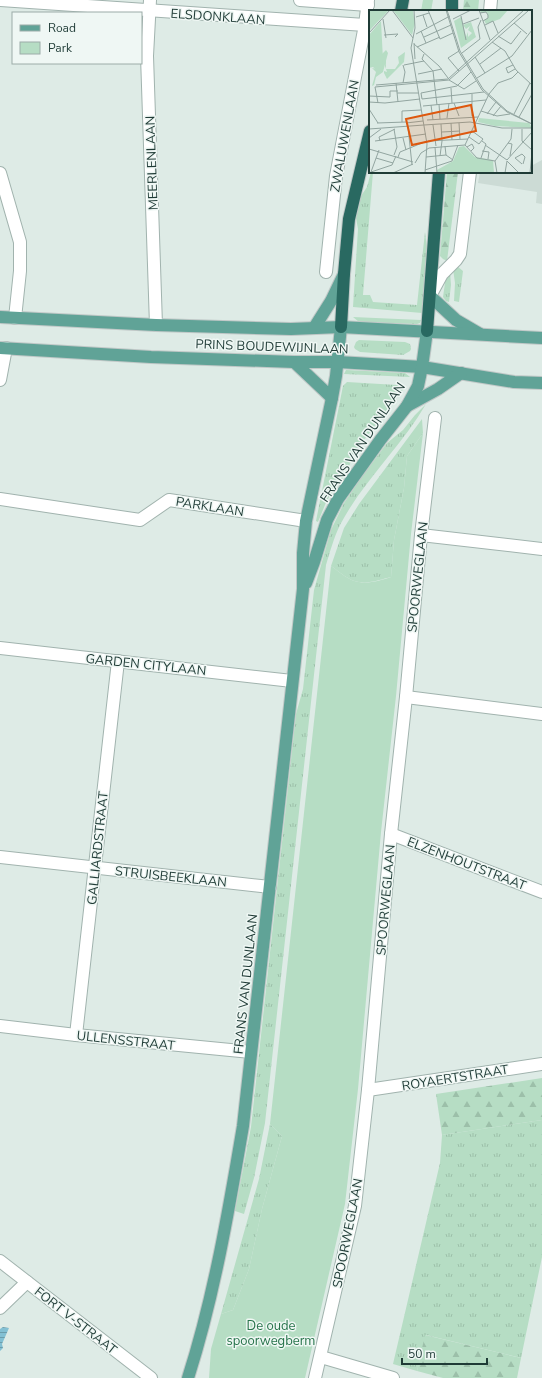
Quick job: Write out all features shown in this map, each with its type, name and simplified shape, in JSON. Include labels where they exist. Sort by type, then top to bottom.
[{"type":"highway","points":[[401,10],[403,0]]},
{"type":"highway","points":[[341,327],[344,274],[350,219],[369,135]]},
{"type":"highway","points":[[427,331],[439,173]]},
{"type":"main road","points":[[314,328],[331,300],[344,274]]},
{"type":"main road","points":[[430,296],[456,320],[483,335]]},
{"type":"main road","name":"PRINS BOUDEWIJNLAAN","points":[[0,317],[156,325],[291,329],[341,327],[542,338]]},
{"type":"main road","name":"FRANS VAN DUNLAAN","points":[[188,1378],[211,1293],[243,1126],[303,589],[303,553],[306,521],[332,398],[338,362],[341,327]]},
{"type":"main road","name":"FRANS VAN DUNLAAN","points":[[303,589],[314,562],[327,520],[338,498],[407,406],[418,386],[427,331]]},
{"type":"main road","name":"PRINS BOUDEWIJNLAAN","points":[[3,348],[151,356],[294,362],[338,362],[422,367],[514,382],[542,383]]},
{"type":"main road","points":[[294,362],[332,398]]},
{"type":"main road","points":[[407,406],[438,389],[461,373]]},
{"type":"street","name":"ELSDONKLAAN","points":[[0,0],[150,5],[365,25]]},
{"type":"street","points":[[300,0],[368,2]]},
{"type":"street","points":[[490,10],[491,0]]},
{"type":"street","name":"ZWALUWENLAAN","points":[[326,272],[336,176],[365,25],[368,2]]},
{"type":"street","name":"MEERLENLAAN","points":[[150,5],[147,56],[156,325]]},
{"type":"street","points":[[0,173],[20,242],[20,271],[15,318]]},
{"type":"street","points":[[430,296],[442,274],[460,254],[470,173]]},
{"type":"street","points":[[0,380],[3,348]]},
{"type":"street","name":"SPOORWEGLAAN","points":[[315,1378],[355,1206],[368,1090],[391,834],[406,697],[421,535],[435,418]]},
{"type":"street","name":"PARKLAAN","points":[[0,499],[140,520],[169,500],[306,521]]},
{"type":"street","points":[[421,535],[542,549]]},
{"type":"street","name":"GARDEN CITYLAAN","points":[[0,648],[292,681]]},
{"type":"street","name":"GALLIARDSTRAAT","points":[[76,1035],[118,661]]},
{"type":"street","points":[[406,697],[542,714]]},
{"type":"street","name":"ELZENHOUTSTRAAT","points":[[391,834],[542,892]]},
{"type":"street","name":"STRUISBEEKLAAN","points":[[0,857],[270,887]]},
{"type":"street","name":"ULLENSSTRAAT","points":[[0,1026],[251,1052]]},
{"type":"street","name":"ROYAERTSTRAAT","points":[[368,1090],[542,1064]]},
{"type":"street","name":"FORT V-STRAAT","points":[[0,1261],[151,1378]]},
{"type":"street","points":[[0,1308],[27,1282]]},
{"type":"street","points":[[321,1357],[393,1378]]},
{"type":"shaded area","points":[[542,160],[542,204],[536,203],[537,192],[478,183],[480,173],[532,173],[532,165]]},
{"type":"green space","points":[[423,0],[433,0],[431,10],[421,10]]},
{"type":"green space","points":[[464,0],[479,0],[478,10],[463,10]]},
{"type":"green space","points":[[371,173],[373,173],[363,295],[370,295],[373,302],[417,305],[425,232],[427,248],[422,313],[353,307],[358,229],[356,218],[361,196],[367,187]]},
{"type":"green space","points":[[447,173],[458,173],[447,261],[440,256]]},
{"type":"green space","points":[[457,266],[463,271],[459,302],[454,301],[455,283],[453,269]]},
{"type":"green space","points":[[450,272],[451,285],[449,302],[443,297],[446,276]]},
{"type":"green space","points":[[353,317],[421,320],[420,323],[417,324],[359,322]]},
{"type":"green space","points":[[359,340],[405,342],[410,344],[411,349],[403,355],[360,352],[354,347],[356,342]]},
{"type":"green space","points":[[346,370],[405,373],[410,377],[344,374]]},
{"type":"green space","points":[[347,382],[397,385],[405,387],[354,453],[347,472],[327,500],[318,522],[316,521],[343,386]]},
{"type":"green space","points":[[426,404],[405,435],[349,509],[340,525],[326,565],[265,1123],[254,1178],[244,1214],[235,1211],[251,1127],[296,714],[303,689],[314,590],[331,530],[344,503],[387,443],[403,430]]},
{"type":"green space","points":[[422,419],[423,433],[407,456],[404,488],[394,540],[391,577],[367,582],[352,580],[331,566],[344,528],[359,504]]},
{"type":"green space","name":"De oude spoorwegberm","points":[[423,433],[411,534],[396,696],[381,832],[358,1089],[345,1204],[305,1378],[209,1378],[211,1349],[221,1314],[233,1310],[249,1269],[262,1209],[282,1136],[270,1124],[331,566],[348,578],[359,582],[371,582],[391,577],[394,540],[404,488],[407,456]]},
{"type":"green space","points":[[542,1078],[542,1120],[442,1135],[436,1094]]},
{"type":"green space","points":[[542,1120],[542,1257],[521,1358],[426,1335],[417,1371],[393,1364],[440,1163],[442,1135]]},
{"type":"green space","points":[[270,1124],[282,1136],[262,1209],[249,1269],[233,1310],[221,1314],[259,1179]]},
{"type":"green space","points":[[425,1335],[521,1358],[517,1378],[443,1378],[417,1371]]},
{"type":"water","points":[[3,1327],[9,1328],[2,1344],[3,1348],[0,1351],[0,1329]]}]
